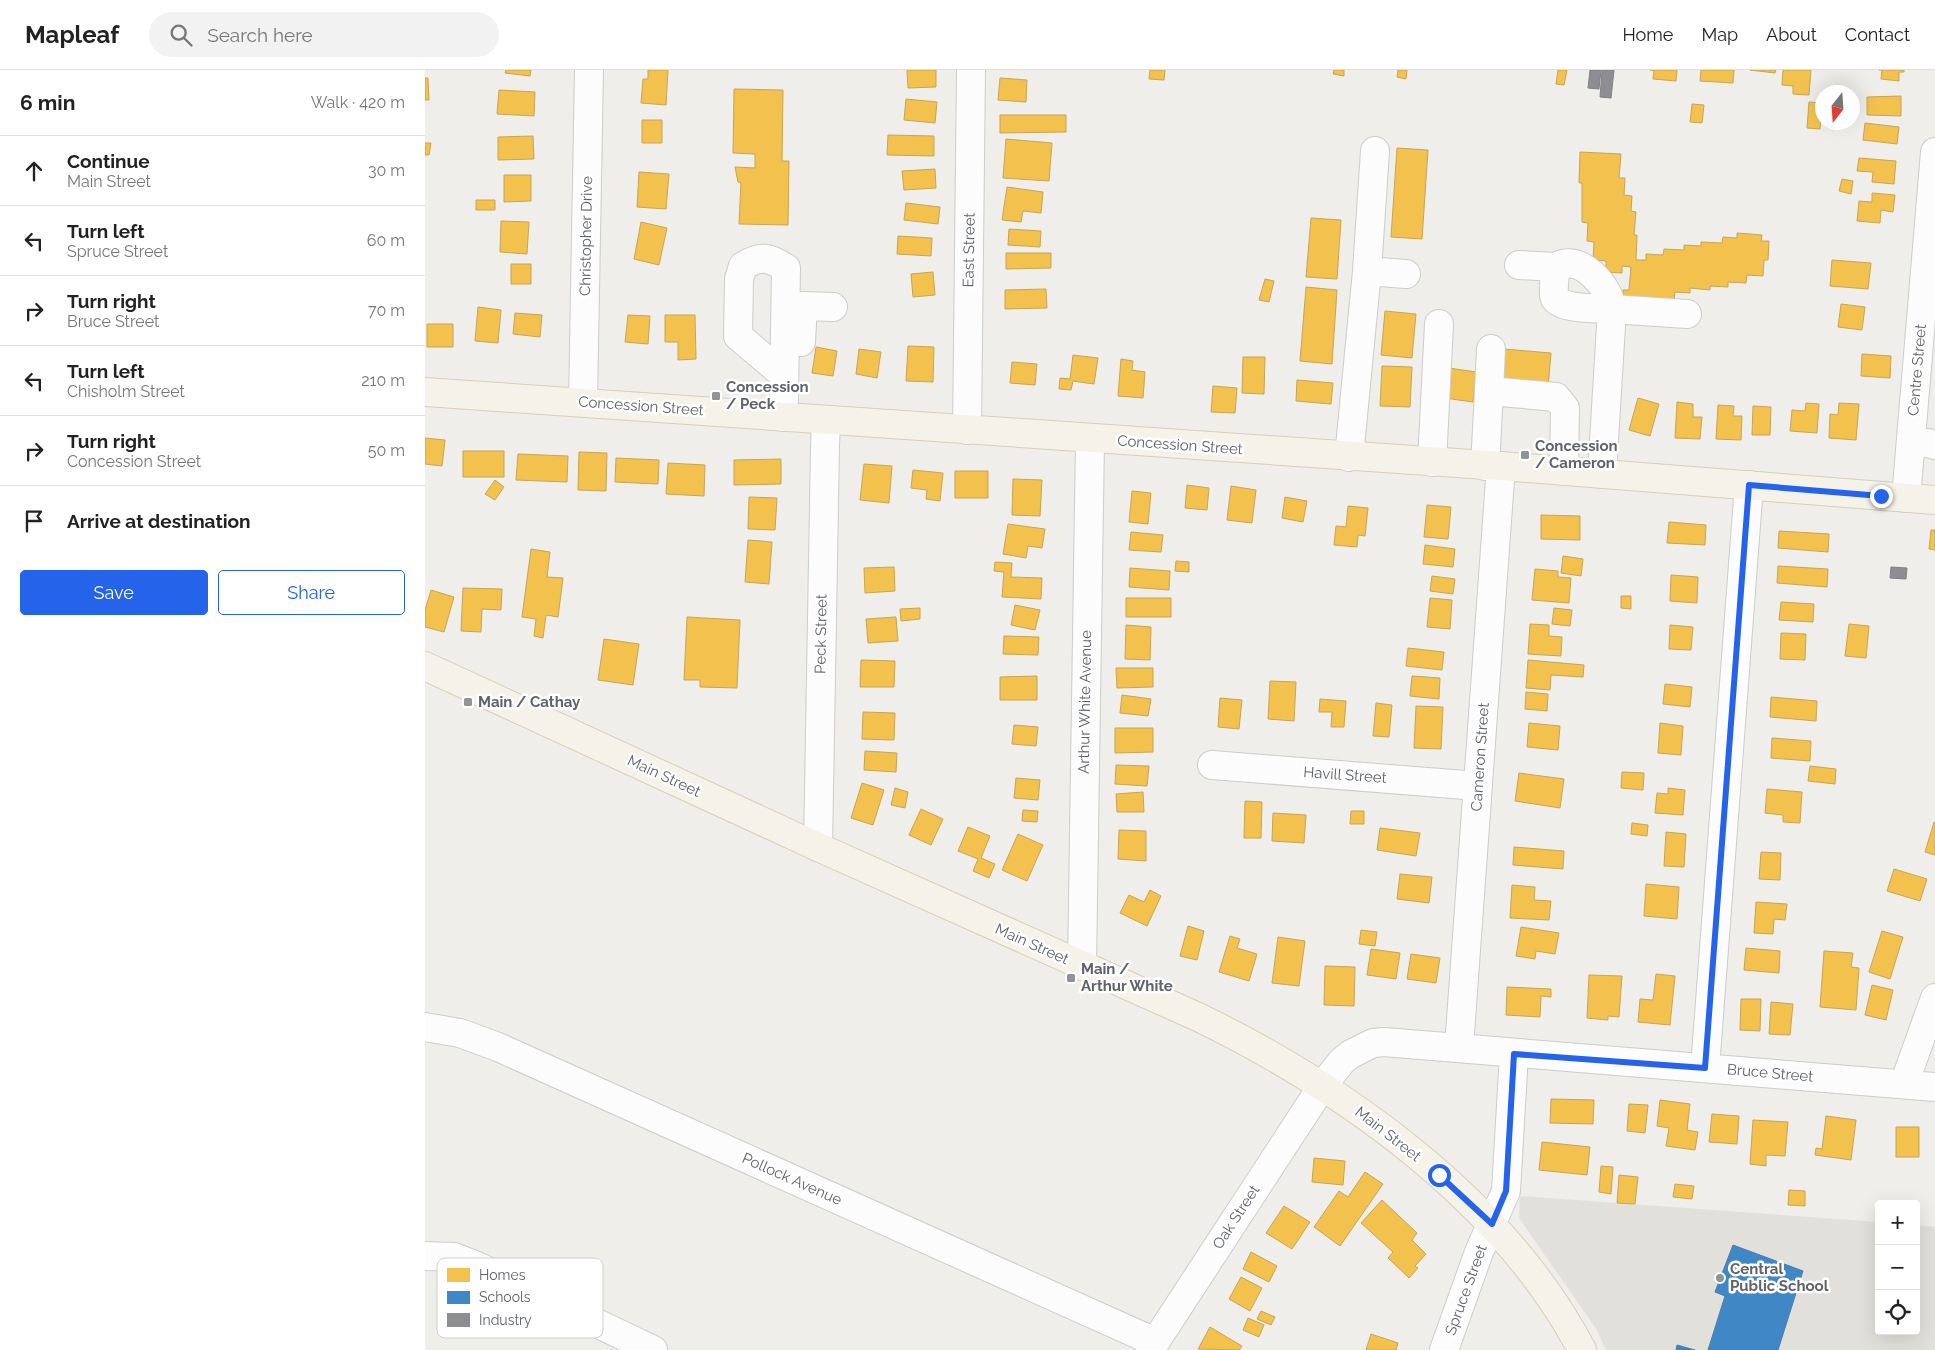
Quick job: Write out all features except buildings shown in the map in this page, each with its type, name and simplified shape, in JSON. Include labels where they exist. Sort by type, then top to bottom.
[{"type":"main road","name":"Concession Street","points":[[425,392],[1564,471],[1935,500]]},
{"type":"main road","name":"Main Street","points":[[425,666],[818,847],[1214,1025],[1323,1085],[1419,1157],[1492,1224],[1544,1290],[1582,1350]]},
{"type":"street","name":"Christopher Drive","points":[[583,402],[589,70]]},
{"type":"street","name":"East Street","points":[[967,430],[971,70]]},
{"type":"street","points":[[1349,457],[1367,271],[1375,151]]},
{"type":"street","name":"Centre Street","points":[[1906,498],[1923,444],[1935,152]]},
{"type":"street","points":[[1519,265],[1556,267],[1562,263],[1569,263],[1590,273],[1608,292],[1612,309],[1602,474]]},
{"type":"street","points":[[1556,267],[1553,296],[1557,302],[1570,306],[1687,314]]},
{"type":"street","points":[[1367,271],[1406,274]]},
{"type":"street","points":[[790,418],[803,306],[833,307]]},
{"type":"street","points":[[1432,462],[1439,324]]},
{"type":"street","name":"Cameron Street","points":[[1459,1048],[1478,786],[1493,466],[1489,391],[1491,350]]},
{"type":"street","points":[[784,375],[790,418]]},
{"type":"street","points":[[1489,391],[1556,397],[1565,408],[1564,471]]},
{"type":"street","name":"Peck Street","points":[[818,847],[824,457],[827,420]]},
{"type":"street","name":"Arthur White Avenue","points":[[1082,966],[1090,439]]},
{"type":"street","points":[[1705,1068],[1749,485]]},
{"type":"street","name":"Havill Street","points":[[1212,765],[1478,786]]},
{"type":"street","points":[[1904,1084],[1935,998]]},
{"type":"street","name":"Pollock Avenue","points":[[425,1027],[460,1033],[498,1047],[1153,1346]]},
{"type":"street","name":"Bruce Street","points":[[1323,1085],[1342,1061],[1360,1048],[1373,1043],[1405,1043],[1514,1054],[1935,1087]]},
{"type":"street","name":"Spruce Street","points":[[1444,1350],[1479,1252],[1506,1191],[1514,1054]]},
{"type":"street","name":"Oak Street","points":[[1153,1346],[1323,1085]]},
{"type":"street","points":[[425,1256],[457,1258]]},
{"type":"street","points":[[603,1326],[653,1350]]},
{"type":"shaded area","name":"Central Public School","points":[[1520,1196],[1875,1222],[1875,1335],[1920,1335],[1920,1225],[1935,1227],[1935,1350],[1606,1350],[1597,1330],[1519,1218]]},
{"type":"place","name":"Concession / Peck","points":[[716,396]]},
{"type":"place","name":"Concession / Cameron","points":[[1525,455]]},
{"type":"place","name":"Main / Cathay","points":[[468,702]]},
{"type":"place","name":"Main / Arthur White","points":[[1071,978]]},
{"type":"place","name":"Central Public School","points":[[1720,1278]]},
{"type":"route","points":[[1439,1175],[1492,1224],[1506,1191],[1514,1054],[1705,1068],[1749,485],[1881,496]]}]
